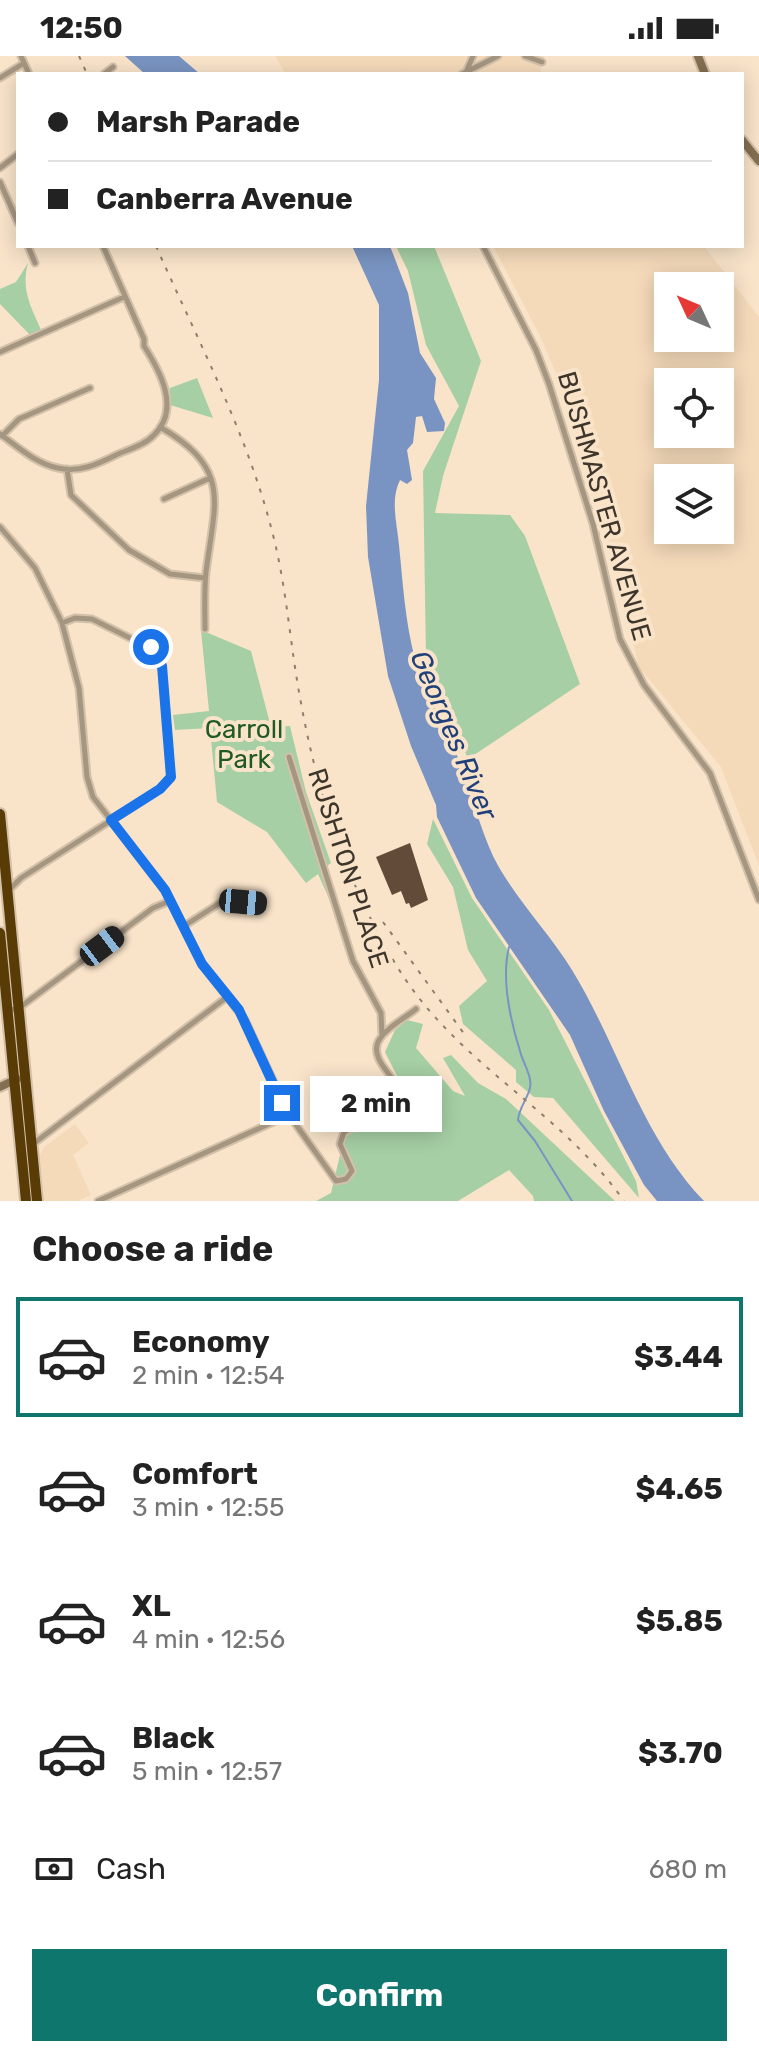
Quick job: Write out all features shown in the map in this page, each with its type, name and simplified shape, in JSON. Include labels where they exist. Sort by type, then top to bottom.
[{"type":"highway","points":[[0,814],[8,891],[13,1079],[26,1201]]},
{"type":"highway","points":[[0,933],[25,1077],[37,1201]]},
{"type":"main road","points":[[744,142],[759,161]]},
{"type":"main road","points":[[0,1087],[13,1079],[25,1077]]},
{"type":"street","points":[[464,72],[473,56]]},
{"type":"street","points":[[464,72],[498,56]]},
{"type":"street","points":[[529,57],[542,62]]},
{"type":"street","points":[[0,78],[23,58]]},
{"type":"street","points":[[107,72],[113,67]]},
{"type":"street","points":[[0,168],[16,156]]},
{"type":"street","points":[[0,182],[16,218]]},
{"type":"street","points":[[29,248],[35,263]]},
{"type":"street","points":[[90,388],[19,419],[1,435],[38,461],[67,469],[94,465],[120,454],[146,442],[160,427],[168,404],[164,385],[144,346],[144,339],[104,248]]},
{"type":"street","name":"BUSHMASTER AVENUE","points":[[484,248],[536,350],[549,384],[593,524],[623,646],[644,685],[710,773],[759,900]]},
{"type":"street","points":[[0,352],[124,297]]},
{"type":"street","points":[[160,427],[198,453],[217,497],[205,578],[205,629]]},
{"type":"street","points":[[67,469],[71,495],[129,550],[170,574],[205,578]]},
{"type":"street","points":[[164,499],[211,478]]},
{"type":"street","points":[[0,527],[35,568],[62,623],[79,688],[90,789],[157,878],[202,964],[245,1020],[289,1115],[98,1201]]},
{"type":"street","points":[[8,891],[21,878],[160,789],[171,777],[162,666],[158,652],[92,619],[75,618],[62,623]]},
{"type":"street","name":"RUSHTON PLACE","points":[[289,757],[353,961],[381,1013],[382,1036],[377,1054],[403,1096],[405,1108],[397,1116],[362,1123],[344,1132],[340,1144],[352,1167],[346,1179],[332,1179],[289,1115]]},
{"type":"street","points":[[6,871],[21,878]]},
{"type":"street","points":[[13,1009],[153,908],[170,901]]},
{"type":"street","points":[[184,926],[223,901],[262,904]]},
{"type":"street","points":[[32,1145],[227,997]]},
{"type":"street","points":[[382,1036],[416,1009]]},
{"type":"shaded area","points":[[275,56],[544,56],[540,71],[542,72],[285,72]]},
{"type":"shaded area","points":[[494,248],[706,248],[724,272],[654,272],[654,352],[734,352],[734,285],[759,317],[759,866],[721,767],[639,667],[594,488],[559,380]]},
{"type":"shaded area","points":[[75,1124],[89,1143],[73,1155],[91,1195],[78,1201],[44,1201],[40,1155],[44,1147]]},
{"type":"green space","points":[[397,248],[435,248],[481,361],[443,476],[435,513],[510,515],[525,536],[580,684],[468,759],[426,657],[423,471],[459,406],[426,345],[408,271]]},
{"type":"green space","points":[[28,263],[26,289],[41,330],[30,335],[0,304],[0,289],[16,282]]},
{"type":"green space","points":[[197,378],[213,418],[170,405],[170,388]]},
{"type":"green space","name":"Carroll Park","points":[[201,630],[251,651],[271,727],[290,726],[306,792],[331,863],[323,869],[332,905],[318,874],[306,883],[267,832],[217,802],[210,728],[175,730],[173,715],[209,711]]},
{"type":"green space","points":[[433,819],[472,898],[549,1010],[636,1181],[639,1198],[553,1098],[534,1097],[516,1082],[516,1070],[463,1024],[459,1006],[487,981],[468,950],[453,887],[427,844]]},
{"type":"green space","points":[[407,1020],[423,1024],[416,1048],[453,1091],[465,1096],[443,1058],[451,1055],[478,1083],[506,1099],[615,1201],[534,1201],[509,1170],[458,1201],[316,1201],[331,1193],[344,1138],[409,1114],[411,1104],[385,1052],[395,1030]]},
{"type":"water","points":[[125,56],[179,56],[198,72],[143,72]]},
{"type":"water","name":"Georges River","points":[[353,248],[391,248],[408,293],[420,353],[436,378],[434,399],[445,423],[444,431],[427,432],[422,416],[416,417],[413,443],[407,450],[412,480],[407,484],[400,480],[395,496],[407,617],[419,670],[459,761],[493,856],[572,970],[647,1120],[682,1176],[704,1201],[657,1201],[644,1185],[604,1111],[570,1035],[476,898],[437,817],[436,805],[411,746],[388,676],[368,557],[366,506],[379,380],[379,305]]},
{"type":"building","points":[[410,843],[428,900],[411,908],[401,891],[392,895],[376,857]]},
{"type":"waterway","points":[[509,947],[506,972],[508,999],[530,1085],[518,1120],[535,1141],[572,1201]]},
{"type":"railway","points":[[79,56],[86,72]]},
{"type":"railway","points":[[157,248],[220,387],[262,494],[277,552],[301,703],[316,769],[335,835],[361,898],[392,958],[416,995],[474,1056],[568,1138],[624,1201]]},
{"type":"railway","points":[[383,922],[465,1035]]},
{"type":"route","points":[[151,647],[158,652],[162,666],[171,777],[160,789],[111,820],[157,878],[202,964],[239,1010],[282,1103]]}]
